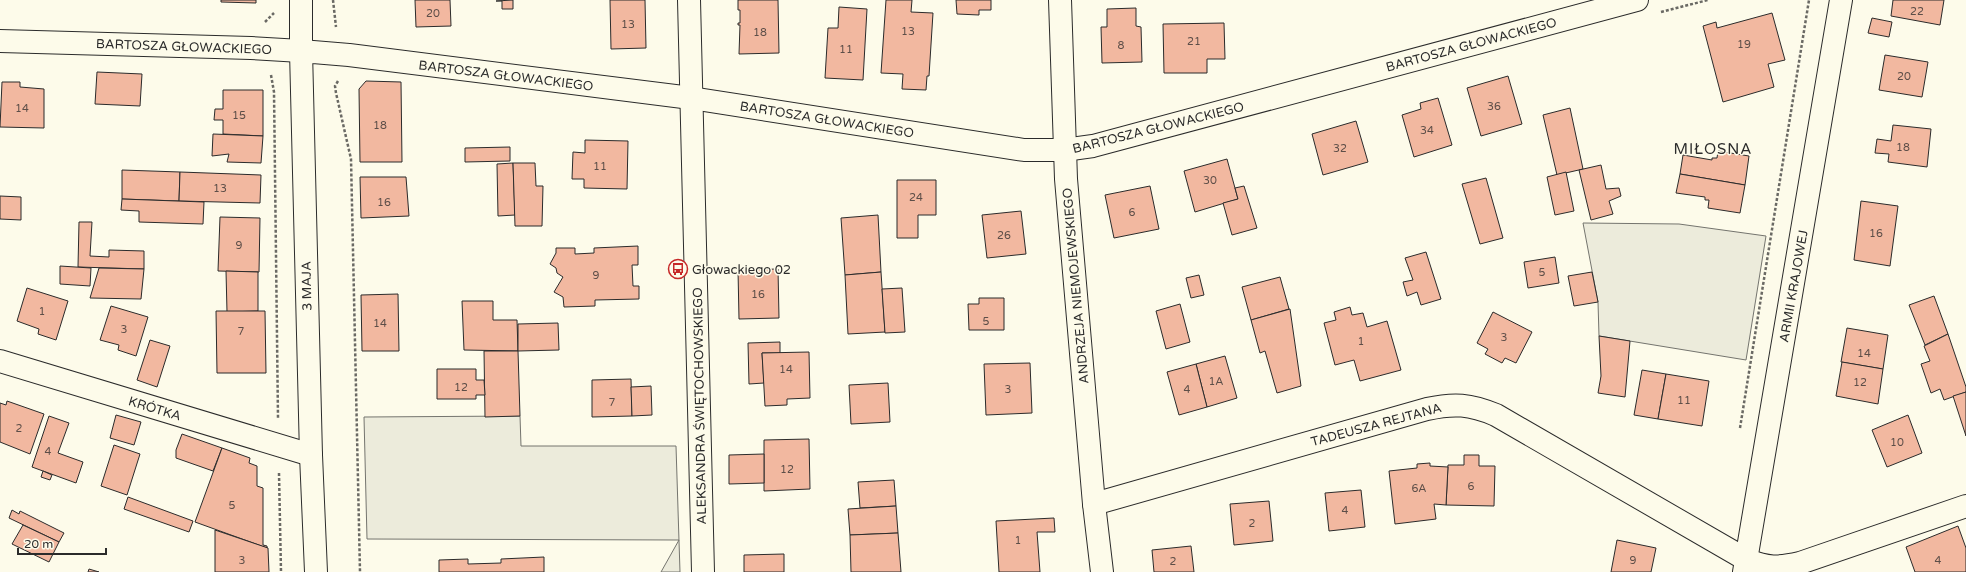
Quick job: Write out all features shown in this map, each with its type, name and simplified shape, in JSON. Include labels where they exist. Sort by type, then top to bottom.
[{"type":"street","name":"3 MAJA","points":[[301,0],[310,455],[316,572]]},
{"type":"street","name":"ALEKSANDRA ŚWIĘTOCHOWSKIEGO","points":[[689,0],[703,572]]},
{"type":"street","name":"ANDRZEJA NIEMOJEWSKIEGO","points":[[1060,0],[1064,150],[1094,504],[1102,572]]},
{"type":"street","name":"BARTOSZA GŁOWACKIEGO","points":[[0,41],[241,47],[349,55],[692,98],[1024,150],[1064,150],[1100,144],[1609,4],[1637,0]]},
{"type":"street","name":"ARMII KRAJOWEJ","points":[[1746,566],[1841,0]]},
{"type":"street","name":"KRÓTKA","points":[[0,361],[310,455]]},
{"type":"street","name":"TADEUSZA REJTANA","points":[[1094,504],[1427,410],[1457,404],[1484,410],[1496,415],[1746,566],[1780,567],[1800,563],[1966,506]]},
{"type":"path","points":[[1738,434],[1809,0]]},
{"type":"path","points":[[241,47],[241,28],[254,27],[264,23],[274,13],[274,7]]},
{"type":"path","points":[[270,73],[273,78],[274,92],[278,445],[282,572]]},
{"type":"path","points":[[336,93],[351,159],[360,572]]},
{"type":"shaded area","points":[[1583,223],[1679,224],[1766,236],[1746,360],[1599,336],[1598,302]]},
{"type":"shaded area","points":[[520,416],[521,446],[676,446],[679,540],[367,539],[364,417]]},
{"type":"shaded area","points":[[679,540],[680,572],[661,572]]},
{"type":"building","points":[[221,0],[256,0],[256,3],[221,2]]},
{"type":"building","points":[[415,0],[450,0],[451,26],[416,27]]},
{"type":"building","points":[[513,0],[513,9],[502,9],[502,1],[496,1]]},
{"type":"building","points":[[610,0],[645,0],[646,48],[611,49]]},
{"type":"building","points":[[738,0],[778,0],[779,53],[739,54],[740,25],[738,25],[738,23],[740,23],[740,10],[738,10]]},
{"type":"building","points":[[886,0],[912,0],[911,12],[933,13],[929,76],[927,76],[926,90],[902,89],[903,74],[881,73]]},
{"type":"building","points":[[956,0],[991,0],[991,10],[979,10],[979,15],[957,14]]},
{"type":"building","points":[[1893,0],[1944,0],[1940,25],[1891,16]]},
{"type":"building","points":[[839,7],[867,9],[863,80],[825,78],[828,28],[838,28]]},
{"type":"building","points":[[1136,8],[1136,26],[1141,27],[1142,62],[1102,63],[1101,27],[1107,27],[1107,9]]},
{"type":"building","points":[[1772,13],[1785,60],[1768,64],[1774,87],[1723,102],[1703,26],[1716,22],[1717,28]]},
{"type":"building","points":[[1872,18],[1892,22],[1889,37],[1868,33]]},
{"type":"building","points":[[1224,23],[1225,59],[1207,59],[1207,73],[1164,73],[1163,24]]},
{"type":"building","points":[[1885,55],[1928,62],[1922,97],[1879,90]]},
{"type":"building","points":[[97,72],[142,74],[140,106],[95,104]]},
{"type":"building","points":[[1508,76],[1522,124],[1481,136],[1467,88]]},
{"type":"building","points":[[366,81],[401,82],[402,162],[360,162],[359,89]]},
{"type":"building","points":[[2,82],[20,82],[20,87],[44,89],[44,128],[0,127]]},
{"type":"building","points":[[223,90],[263,90],[263,136],[223,134],[223,120],[214,120],[215,109],[223,109]]},
{"type":"building","points":[[1438,98],[1452,145],[1414,157],[1402,115],[1421,109],[1420,103]]},
{"type":"building","points":[[1570,108],[1583,169],[1557,175],[1543,115]]},
{"type":"building","points":[[1356,121],[1368,162],[1323,175],[1312,134]]},
{"type":"building","points":[[1893,125],[1931,129],[1927,167],[1888,162],[1889,154],[1875,153],[1877,139],[1891,141]]},
{"type":"building","points":[[213,134],[263,136],[261,163],[227,162],[229,154],[212,156]]},
{"type":"building","points":[[585,140],[628,141],[627,189],[584,188],[584,179],[572,179],[573,152],[585,153]]},
{"type":"building","points":[[510,147],[510,161],[465,162],[465,148]]},
{"type":"building","points":[[1718,151],[1749,156],[1745,185],[1680,174],[1683,155],[1712,160],[1712,158],[1717,158]]},
{"type":"building","points":[[1227,159],[1238,199],[1195,212],[1184,171]]},
{"type":"building","points":[[513,163],[515,215],[498,216],[497,164]]},
{"type":"building","points":[[513,163],[535,163],[536,186],[543,186],[542,226],[515,226]]},
{"type":"building","points":[[1601,165],[1606,189],[1619,188],[1621,196],[1609,201],[1613,214],[1591,220],[1579,170]]},
{"type":"building","points":[[122,170],[180,172],[179,201],[122,199]]},
{"type":"building","points":[[180,172],[261,175],[260,203],[179,201]]},
{"type":"building","points":[[1566,172],[1574,211],[1555,215],[1547,177]]},
{"type":"building","points":[[1680,174],[1745,185],[1740,213],[1708,208],[1709,200],[1705,200],[1705,197],[1676,193]]},
{"type":"building","points":[[360,177],[406,177],[409,216],[361,218]]},
{"type":"building","points":[[1486,178],[1503,238],[1480,244],[1462,184]]},
{"type":"building","points":[[897,180],[936,180],[936,215],[918,215],[918,238],[897,238]]},
{"type":"building","points":[[1150,186],[1159,229],[1114,238],[1105,195]]},
{"type":"building","points":[[1244,186],[1257,228],[1232,235],[1223,203],[1238,199],[1235,188]]},
{"type":"building","points":[[0,196],[21,197],[21,220],[0,219]]},
{"type":"building","points":[[122,199],[204,202],[203,224],[139,222],[139,211],[121,210]]},
{"type":"building","points":[[1861,201],[1898,206],[1890,266],[1854,260]]},
{"type":"building","points":[[1021,211],[1026,254],[987,258],[982,215]]},
{"type":"building","points":[[878,215],[881,272],[845,275],[841,218]]},
{"type":"building","points":[[220,217],[260,218],[259,272],[218,271]]},
{"type":"building","points":[[79,222],[92,222],[90,256],[109,257],[109,250],[144,251],[144,269],[78,267]]},
{"type":"building","points":[[638,246],[638,265],[632,265],[633,286],[639,286],[639,299],[595,300],[595,306],[564,307],[563,297],[554,292],[563,277],[557,273],[556,268],[550,264],[556,253],[556,248],[575,248],[575,254],[594,253],[594,248]]},
{"type":"building","points":[[1426,252],[1441,299],[1421,305],[1417,292],[1407,296],[1403,282],[1413,280],[1405,258]]},
{"type":"building","points":[[1555,257],[1559,283],[1528,288],[1524,262]]},
{"type":"building","points":[[60,266],[91,268],[90,286],[60,284]]},
{"type":"building","points":[[99,268],[144,269],[141,299],[90,298]]},
{"type":"building","points":[[778,269],[779,318],[739,319],[738,270]]},
{"type":"building","points":[[226,271],[258,272],[258,311],[227,312]]},
{"type":"building","points":[[881,272],[885,332],[848,334],[845,275]]},
{"type":"building","points":[[1592,272],[1598,302],[1574,306],[1568,276]]},
{"type":"building","points":[[1199,275],[1204,295],[1191,298],[1186,278]]},
{"type":"building","points":[[1280,277],[1289,309],[1251,320],[1242,287]]},
{"type":"building","points":[[27,288],[68,301],[56,340],[38,334],[39,329],[17,321]]},
{"type":"building","points":[[902,288],[905,332],[885,333],[882,289]]},
{"type":"building","points":[[398,294],[399,351],[362,351],[361,295]]},
{"type":"building","points":[[1934,296],[1948,334],[1925,345],[1909,305]]},
{"type":"building","points":[[979,298],[1004,298],[1004,330],[969,330],[968,304],[979,304]]},
{"type":"building","points":[[462,301],[493,301],[493,320],[517,320],[518,351],[464,350]]},
{"type":"building","points":[[1180,304],[1190,342],[1166,349],[1156,311]]},
{"type":"building","points":[[111,306],[148,317],[136,356],[118,350],[119,345],[100,340]]},
{"type":"building","points":[[1350,307],[1352,315],[1363,313],[1367,327],[1387,321],[1401,370],[1360,381],[1354,360],[1335,365],[1324,323],[1336,320],[1334,312]]},
{"type":"building","points":[[1290,309],[1301,386],[1277,393],[1265,351],[1260,353],[1251,320]]},
{"type":"building","points":[[216,311],[265,311],[266,373],[217,373]]},
{"type":"building","points":[[1493,312],[1532,332],[1516,363],[1505,358],[1502,363],[1485,354],[1488,349],[1477,343]]},
{"type":"building","points":[[558,323],[559,350],[518,351],[518,324]]},
{"type":"building","points":[[1847,328],[1888,335],[1883,369],[1841,362]]},
{"type":"building","points":[[1948,334],[1966,387],[1966,392],[1944,400],[1940,389],[1931,393],[1921,364],[1930,361],[1924,346]]},
{"type":"building","points":[[1599,336],[1630,341],[1625,397],[1598,393],[1601,376]]},
{"type":"building","points":[[150,340],[170,346],[157,387],[137,380]]},
{"type":"building","points":[[780,342],[780,353],[762,353],[764,383],[749,384],[748,343]]},
{"type":"building","points":[[484,351],[518,351],[520,416],[485,417]]},
{"type":"building","points":[[809,352],[810,398],[787,399],[787,405],[765,406],[762,353]]},
{"type":"building","points":[[1225,356],[1237,398],[1207,407],[1196,364]]},
{"type":"building","points":[[1842,362],[1883,369],[1878,404],[1836,396]]},
{"type":"building","points":[[1030,363],[1032,413],[986,415],[984,364]]},
{"type":"building","points":[[1196,364],[1207,407],[1179,415],[1167,372]]},
{"type":"building","points":[[437,369],[476,369],[476,380],[484,380],[485,395],[476,395],[476,399],[437,399]]},
{"type":"building","points":[[1642,370],[1666,374],[1658,419],[1634,415]]},
{"type":"building","points":[[1666,374],[1709,381],[1702,426],[1658,419]]},
{"type":"building","points":[[631,379],[632,416],[592,417],[592,380]]},
{"type":"building","points":[[888,383],[890,422],[851,424],[849,385]]},
{"type":"building","points":[[651,386],[652,415],[632,416],[631,387]]},
{"type":"building","points":[[1966,392],[1966,436],[1953,396]]},
{"type":"building","points":[[7,401],[44,414],[30,454],[0,442],[0,403],[6,405]]},
{"type":"building","points":[[116,415],[141,422],[134,445],[110,438]]},
{"type":"building","points":[[1908,415],[1922,453],[1887,467],[1872,430]]},
{"type":"building","points":[[49,416],[69,423],[58,453],[83,462],[76,483],[32,467]]},
{"type":"building","points":[[182,434],[222,448],[213,471],[176,458],[176,450]]},
{"type":"building","points":[[809,439],[810,489],[764,491],[764,440]]},
{"type":"building","points":[[114,445],[140,454],[127,495],[101,486]]},
{"type":"building","points":[[222,448],[250,458],[249,463],[257,466],[257,486],[263,488],[263,545],[267,546],[267,548],[195,522]]},
{"type":"building","points":[[764,454],[764,483],[729,484],[729,455]]},
{"type":"building","points":[[1464,455],[1479,455],[1479,466],[1495,466],[1494,506],[1446,505],[1448,465],[1464,465]]},
{"type":"building","points":[[1430,463],[1430,466],[1448,467],[1446,505],[1434,504],[1436,519],[1395,524],[1389,471],[1417,468],[1417,464]]},
{"type":"building","points":[[43,471],[52,475],[50,480],[41,477]]},
{"type":"building","points":[[894,480],[896,506],[860,508],[858,482]]},
{"type":"building","points":[[1361,490],[1365,527],[1329,531],[1325,493]]},
{"type":"building","points":[[128,497],[193,521],[189,532],[124,509]]},
{"type":"building","points":[[1269,501],[1273,541],[1234,545],[1230,504]]},
{"type":"building","points":[[896,506],[898,533],[850,535],[848,509]]},
{"type":"building","points":[[12,510],[19,514],[20,511],[64,533],[59,542],[9,518]]},
{"type":"building","points":[[1054,518],[1055,532],[1037,532],[1040,572],[999,572],[996,521]]},
{"type":"building","points":[[23,525],[59,542],[49,562],[12,544]]},
{"type":"building","points":[[1958,526],[1966,548],[1966,572],[1915,572],[1906,547]]},
{"type":"building","points":[[215,530],[268,548],[269,572],[215,572]]},
{"type":"building","points":[[898,533],[901,572],[851,572],[850,535]]},
{"type":"building","points":[[1617,540],[1656,548],[1651,572],[1611,572]]},
{"type":"building","points":[[1191,546],[1194,572],[1154,572],[1152,550]]},
{"type":"building","points":[[784,554],[784,572],[744,572],[744,555]]},
{"type":"building","points":[[544,557],[544,572],[439,572],[439,560],[468,559],[468,564],[501,563],[501,559]]},
{"type":"building","points":[[89,569],[99,572],[88,572]]},
{"type":"place","name":"Głowackiego 02","points":[[678,269]]},
{"type":"district","name":"MIŁOSNA","points":[[1713,149]]}]
